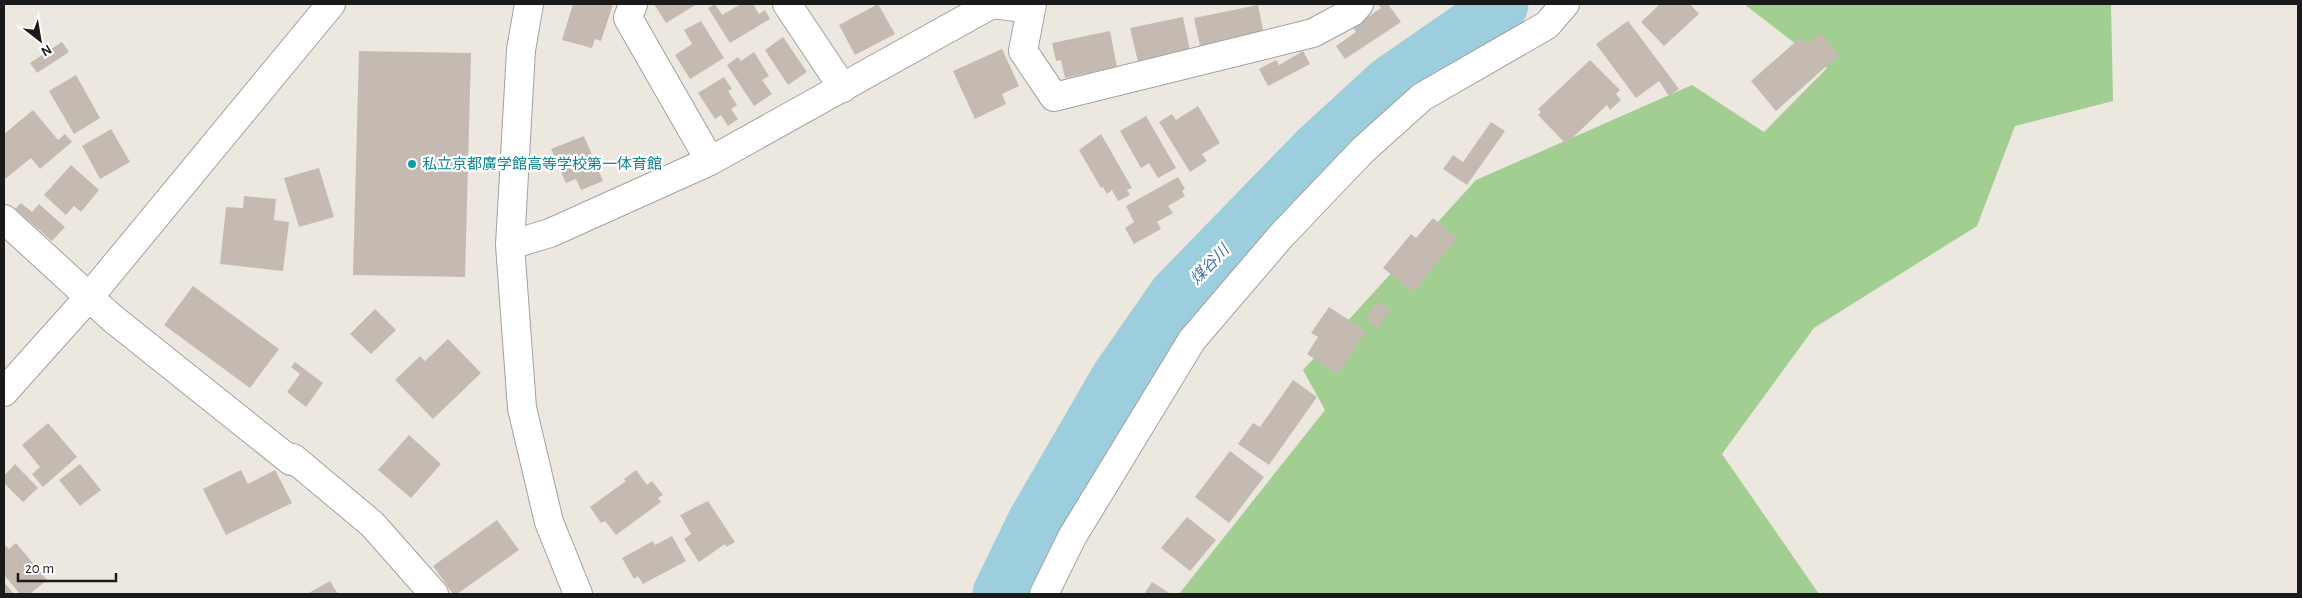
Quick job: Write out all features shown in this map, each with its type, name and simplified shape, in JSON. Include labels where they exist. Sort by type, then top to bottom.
[{"type":"street","points":[[4,392],[89,297],[331,4]]},
{"type":"street","points":[[529,4],[520,50],[510,245],[522,408],[549,522],[578,594]]},
{"type":"street","points":[[633,4],[628,18],[710,161]]},
{"type":"street","points":[[787,4],[843,88]]},
{"type":"street","points":[[510,245],[550,233],[710,161],[992,4],[1031,6],[1023,51],[1054,96],[1313,33],[1352,12],[1359,4]]},
{"type":"street","points":[[1044,594],[1072,537],[1192,340],[1281,236],[1363,150],[1422,97],[1547,25],[1565,4]]},
{"type":"street","points":[[4,219],[120,324],[291,461],[293,458],[372,524],[434,594]]},
{"type":"green space","points":[[1744,4],[2111,4],[2113,101],[2015,126],[1977,226],[1814,328],[1722,454],[1819,594],[1179,594],[1325,410],[1303,370],[1476,180],[1692,85],[1764,132],[1827,68]]},
{"type":"building","points":[[573,4],[613,4],[601,41],[595,39],[592,48],[562,40]]},
{"type":"building","points":[[654,4],[697,4],[666,23]]},
{"type":"building","points":[[715,4],[722,15],[741,4],[753,4],[759,14],[765,10],[770,19],[730,43],[708,8]]},
{"type":"building","points":[[878,4],[895,34],[855,55],[839,25]]},
{"type":"building","points":[[1378,4],[1388,4],[1401,22],[1345,59],[1336,46],[1356,32],[1353,27],[1381,8]]},
{"type":"building","points":[[1660,4],[1690,4],[1699,14],[1664,46],[1641,22]]},
{"type":"building","points":[[1258,5],[1264,34],[1200,46],[1194,18]]},
{"type":"building","points":[[1183,17],[1190,51],[1138,62],[1130,28]]},
{"type":"building","points":[[701,21],[724,58],[690,79],[675,55],[692,44],[684,30]]},
{"type":"building","points":[[1628,21],[1679,89],[1669,96],[1659,81],[1636,98],[1596,44]]},
{"type":"building","points":[[1110,31],[1117,67],[1065,78],[1061,60],[1056,61],[1052,43]]},
{"type":"building","points":[[1820,33],[1839,55],[1776,111],[1751,81],[1801,37],[1807,44]]},
{"type":"building","points":[[783,37],[807,72],[788,85],[765,50]]},
{"type":"building","points":[[62,42],[69,52],[37,73],[30,63]]},
{"type":"building","points":[[1002,49],[1019,86],[1002,94],[1006,104],[975,119],[953,71]]},
{"type":"building","name":"私立京都廣学館高等学校第一体育館","points":[[359,51],[471,53],[465,277],[353,275]]},
{"type":"building","points":[[1303,51],[1310,64],[1268,86],[1259,69],[1276,60],[1279,65]]},
{"type":"building","points":[[754,52],[769,76],[762,80],[772,94],[754,106],[727,65],[738,57],[741,61]]},
{"type":"building","points":[[1590,60],[1620,90],[1616,94],[1621,100],[1610,110],[1607,105],[1566,144],[1538,115],[1541,112],[1538,109]]},
{"type":"building","points":[[76,75],[100,118],[74,134],[49,91]]},
{"type":"building","points":[[724,77],[732,89],[728,91],[737,105],[731,109],[738,119],[728,126],[721,115],[715,119],[698,93]]},
{"type":"building","points":[[1198,106],[1220,143],[1202,154],[1207,161],[1190,172],[1159,122],[1172,114],[1176,120]]},
{"type":"building","points":[[33,110],[58,140],[65,134],[72,142],[40,169],[31,158],[5,179],[4,134]]},
{"type":"building","points":[[1146,116],[1176,168],[1158,178],[1149,163],[1141,168],[1120,131]]},
{"type":"building","points":[[1491,122],[1505,131],[1467,185],[1443,169],[1453,155],[1463,162]]},
{"type":"building","points":[[111,129],[130,162],[100,179],[82,146]]},
{"type":"building","points":[[1101,134],[1132,188],[1127,190],[1130,195],[1118,201],[1112,190],[1107,194],[1103,187],[1101,188],[1079,150]]},
{"type":"building","points":[[584,136],[603,181],[581,190],[576,179],[566,183],[551,149]]},
{"type":"building","points":[[71,165],[99,190],[81,212],[74,206],[66,215],[44,195]]},
{"type":"building","points":[[319,168],[334,217],[299,227],[284,178]]},
{"type":"building","points":[[1178,177],[1185,189],[1182,191],[1185,196],[1168,206],[1173,213],[1157,222],[1161,229],[1134,244],[1125,228],[1134,222],[1126,206]]},
{"type":"building","points":[[244,196],[276,199],[274,220],[289,222],[283,271],[220,264],[226,207],[243,208]]},
{"type":"building","points":[[21,203],[32,212],[39,204],[65,227],[52,241],[15,209]]},
{"type":"building","points":[[1433,218],[1457,238],[1413,292],[1383,268],[1411,234],[1416,238]]},
{"type":"building","points":[[193,286],[279,349],[250,388],[164,325]]},
{"type":"building","points":[[1377,301],[1390,309],[1378,328],[1365,320]]},
{"type":"building","points":[[1329,307],[1366,331],[1338,374],[1307,354],[1318,337],[1311,333]]},
{"type":"building","points":[[375,309],[396,330],[371,354],[350,334]]},
{"type":"building","points":[[448,339],[481,373],[433,419],[395,380],[420,356],[425,361]]},
{"type":"building","points":[[295,362],[323,383],[306,407],[287,392],[300,374],[291,367]]},
{"type":"building","points":[[1293,380],[1317,397],[1269,465],[1238,444],[1253,423],[1260,427]]},
{"type":"building","points":[[48,423],[77,457],[43,487],[32,474],[40,467],[22,445]]},
{"type":"building","points":[[409,435],[441,464],[411,498],[378,470]]},
{"type":"building","points":[[1230,451],[1264,477],[1229,523],[1195,497]]},
{"type":"building","points":[[15,464],[38,488],[23,502],[4,483],[4,476]]},
{"type":"building","points":[[80,464],[101,490],[80,506],[59,480]]},
{"type":"building","points":[[241,470],[248,484],[275,470],[292,503],[226,535],[203,489]]},
{"type":"building","points":[[636,470],[647,485],[652,481],[663,495],[658,498],[661,502],[616,535],[605,521],[601,523],[590,507],[626,481],[624,479]]},
{"type":"building","points":[[708,501],[735,542],[726,547],[725,544],[699,562],[684,539],[691,534],[680,515]]},
{"type":"building","points":[[1187,517],[1216,540],[1190,571],[1161,548]]},
{"type":"building","points":[[497,520],[519,550],[457,594],[453,594],[433,566]]},
{"type":"building","points":[[672,536],[686,561],[643,584],[638,576],[634,579],[622,558],[653,541],[655,545]]},
{"type":"building","points":[[16,543],[47,580],[30,594],[20,594],[4,575],[4,544],[9,549]]},
{"type":"building","points":[[330,581],[338,594],[307,594]]},
{"type":"building","points":[[4,582],[14,594],[4,594]]},
{"type":"building","points":[[1152,582],[1171,594],[1144,594]]},
{"type":"waterway","name":"煤谷川","points":[[1002,594],[1037,522],[1120,379],[1177,297],[1318,152],[1391,85],[1482,22],[1499,4]]},
{"type":"place","name":"私立京都廣学館高等学校第一体育館","points":[[412,164]]}]
